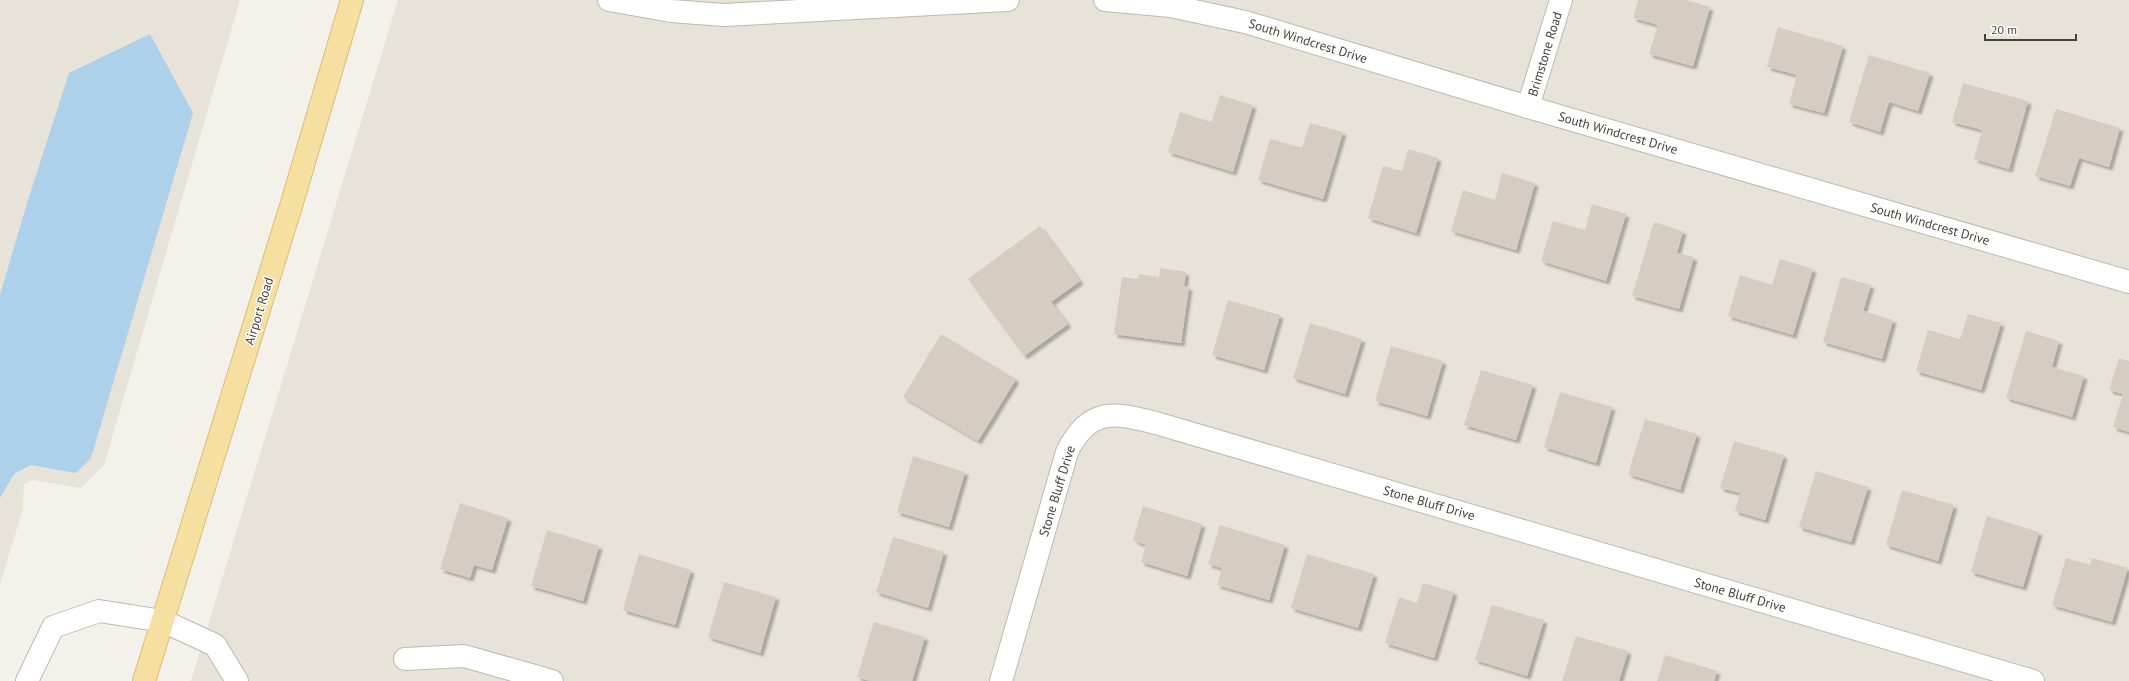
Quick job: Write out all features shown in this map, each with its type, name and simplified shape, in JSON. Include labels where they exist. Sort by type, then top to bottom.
[{"type":"main road","name":"Airport Road","points":[[144,681],[291,206],[352,0]]},
{"type":"street","points":[[609,0],[671,11],[724,14],[1008,0]]},
{"type":"street","name":"South Windcrest Drive","points":[[1105,0],[1171,3],[1245,22],[1528,107],[2129,282]]},
{"type":"street","name":"Brimstone Road","points":[[1528,107],[1561,0]]},
{"type":"street","name":"Stone Bluff Drive","points":[[1001,681],[1067,452],[1074,438],[1082,428],[1095,419],[1110,415],[1125,415],[2033,681]]},
{"type":"street","points":[[27,681],[53,627],[99,611],[163,621],[215,645],[237,681]]},
{"type":"street","points":[[405,659],[464,656],[552,681]]},
{"type":"shaded area","points":[[0,0],[240,0],[104,465],[81,488],[33,480],[24,484],[23,509],[0,584]]},
{"type":"shaded area","points":[[398,0],[2129,0],[2129,681],[191,681]]},
{"type":"water","points":[[150,34],[193,113],[91,458],[76,473],[31,465],[14,474],[0,498],[0,295],[28,200],[69,73]]},
{"type":"building","points":[[1638,0],[1687,0],[1710,7],[1693,66],[1649,54],[1658,25],[1633,18]]},
{"type":"building","points":[[1778,27],[1843,46],[1824,113],[1789,104],[1797,75],[1767,67]]},
{"type":"building","points":[[1869,55],[1930,73],[1918,111],[1889,102],[1880,132],[1849,122]]},
{"type":"building","points":[[1963,83],[2028,101],[2009,169],[1974,159],[1982,130],[1952,122]]},
{"type":"building","points":[[1220,95],[1253,105],[1233,172],[1168,152],[1180,112],[1212,122]]},
{"type":"building","points":[[2056,109],[2120,128],[2109,167],[2079,158],[2070,186],[2035,176]]},
{"type":"building","points":[[1310,123],[1343,132],[1323,199],[1258,180],[1270,139],[1302,148]]},
{"type":"building","points":[[1408,149],[1438,158],[1416,233],[1368,218],[1383,166],[1402,171]]},
{"type":"building","points":[[1502,173],[1535,183],[1516,250],[1451,231],[1463,190],[1495,200]]},
{"type":"building","points":[[1592,204],[1626,214],[1606,281],[1541,261],[1553,221],[1585,230]]},
{"type":"building","points":[[1654,222],[1683,231],[1677,253],[1694,257],[1679,309],[1632,296]]},
{"type":"building","points":[[1040,226],[1080,281],[1051,302],[1068,324],[1024,356],[968,279]]},
{"type":"building","points":[[1780,259],[1813,269],[1793,335],[1728,316],[1740,275],[1772,285]]},
{"type":"building","points":[[1160,268],[1186,272],[1184,286],[1189,287],[1181,343],[1114,334],[1122,277],[1138,279],[1139,274],[1159,277]]},
{"type":"building","points":[[1841,277],[1871,285],[1863,311],[1893,320],[1882,359],[1823,342]]},
{"type":"building","points":[[1228,300],[1280,315],[1264,370],[1212,355]]},
{"type":"building","points":[[1968,314],[2001,323],[1981,390],[1916,371],[1928,330],[1960,339]]},
{"type":"building","points":[[1310,323],[1362,339],[1345,394],[1293,378]]},
{"type":"building","points":[[2026,331],[2059,341],[2052,367],[2084,376],[2072,417],[2006,398]]},
{"type":"building","points":[[941,334],[1016,379],[978,441],[903,397]]},
{"type":"building","points":[[1391,346],[1443,361],[1427,416],[1375,401]]},
{"type":"building","points":[[2119,358],[2129,361],[2129,432],[2113,427],[2123,394],[2109,390]]},
{"type":"building","points":[[1481,370],[1533,385],[1516,440],[1464,425]]},
{"type":"building","points":[[1560,392],[1612,407],[1596,463],[1544,447]]},
{"type":"building","points":[[1645,419],[1697,434],[1680,490],[1628,474]]},
{"type":"building","points":[[1734,441],[1784,455],[1765,520],[1735,511],[1740,493],[1720,488]]},
{"type":"building","points":[[913,456],[965,472],[949,527],[897,512]]},
{"type":"building","points":[[1816,471],[1868,487],[1851,542],[1799,527]]},
{"type":"building","points":[[1902,490],[1954,505],[1938,561],[1886,545]]},
{"type":"building","points":[[460,503],[508,518],[492,570],[474,565],[470,578],[440,569]]},
{"type":"building","points":[[1143,506],[1202,524],[1187,576],[1141,562],[1146,545],[1133,540]]},
{"type":"building","points":[[1987,516],[2039,532],[2023,587],[1971,572]]},
{"type":"building","points":[[1220,525],[1285,545],[1269,600],[1217,585],[1222,568],[1208,564]]},
{"type":"building","points":[[547,530],[599,546],[583,601],[531,586]]},
{"type":"building","points":[[893,537],[944,552],[928,608],[876,592]]},
{"type":"building","points":[[639,554],[691,570],[675,625],[623,610]]},
{"type":"building","points":[[1307,554],[1374,574],[1358,628],[1291,608]]},
{"type":"building","points":[[2066,558],[2090,565],[2092,558],[2128,568],[2112,622],[2052,605]]},
{"type":"building","points":[[724,582],[776,597],[760,653],[708,637]]},
{"type":"building","points":[[1423,583],[1454,592],[1434,658],[1385,643],[1399,597],[1417,603]]},
{"type":"building","points":[[1492,605],[1544,620],[1527,676],[1475,660]]},
{"type":"building","points":[[874,622],[925,637],[912,681],[870,681],[857,677]]},
{"type":"building","points":[[1576,636],[1628,651],[1619,681],[1562,681]]},
{"type":"building","points":[[1665,655],[1717,671],[1714,681],[1657,681]]}]
